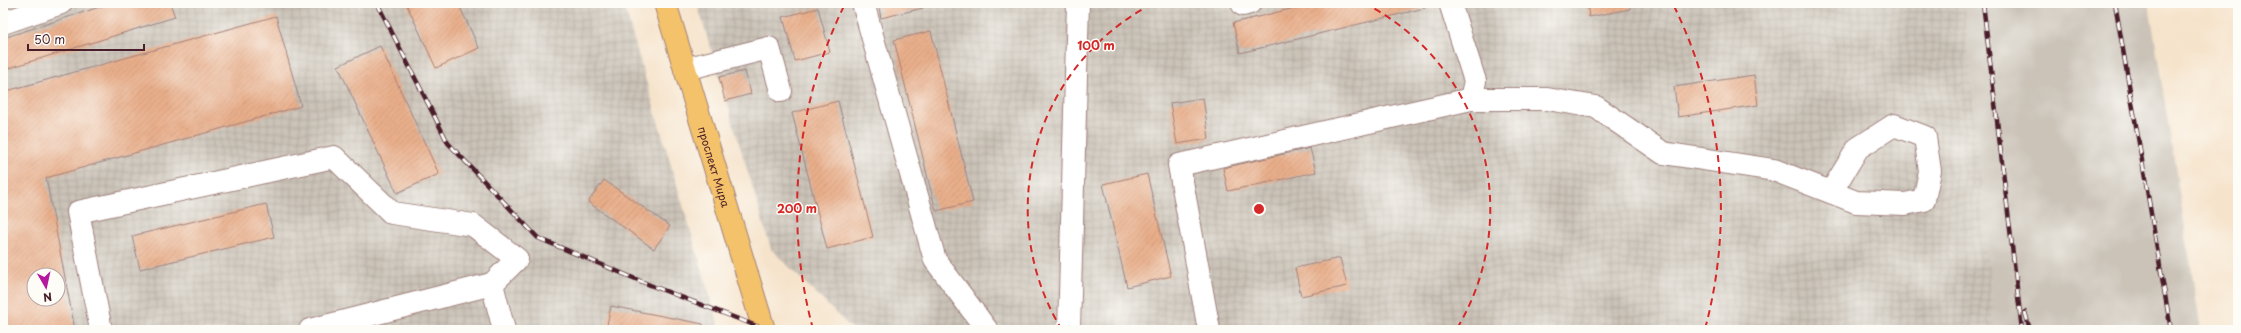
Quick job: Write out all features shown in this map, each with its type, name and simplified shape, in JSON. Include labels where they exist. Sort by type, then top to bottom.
[{"type":"main road","name":"проспект Мира","points":[[665,3],[764,330]]},
{"type":"street","points":[[5,17],[61,3]]},
{"type":"street","points":[[863,3],[934,260],[987,330]]},
{"type":"street","points":[[1069,330],[1078,3]]},
{"type":"street","points":[[1242,3],[1243,5],[1250,3]]},
{"type":"street","points":[[1450,3],[1475,81],[1471,99]]},
{"type":"street","points":[[685,69],[768,48],[781,91]]},
{"type":"street","points":[[1209,330],[1179,166],[1471,99],[1547,99],[1596,106],[1663,153],[1774,170],[1856,202],[1905,204],[1924,200],[1930,171],[1925,137],[1894,125],[1858,148],[1831,192]]},
{"type":"street","points":[[101,330],[78,212],[334,157],[392,213],[473,225],[517,259],[492,284],[310,330]]},
{"type":"street","points":[[492,284],[504,330]]},
{"type":"shaded area","points":[[3,3],[623,3],[720,330],[3,330]]},
{"type":"shaded area","points":[[697,3],[1964,3],[1995,330],[853,330],[771,249]]},
{"type":"shaded area","points":[[1964,3],[2149,3],[2201,330],[1995,330]]},
{"type":"building","points":[[112,3],[170,3],[175,17],[3,70],[3,38]]},
{"type":"building","points":[[406,3],[458,3],[479,48],[436,68]]},
{"type":"building","points":[[878,3],[923,3],[923,8],[881,18]]},
{"type":"building","points":[[1315,3],[1424,3],[1425,8],[1240,53],[1233,23]]},
{"type":"building","points":[[1587,3],[1630,3],[1630,9],[1589,17]]},
{"type":"building","points":[[818,8],[830,52],[795,61],[783,17]]},
{"type":"building","points":[[276,16],[301,106],[46,178],[63,267],[26,267],[26,307],[66,307],[66,283],[75,330],[3,330],[3,92]]},
{"type":"building","points":[[931,31],[973,202],[936,211],[894,40]]},
{"type":"building","points":[[380,46],[439,174],[397,193],[338,66]]},
{"type":"building","points":[[745,71],[751,94],[725,101],[719,77]]},
{"type":"building","points":[[1754,75],[1758,105],[1678,117],[1674,87]]},
{"type":"building","points":[[1203,98],[1209,139],[1177,144],[1170,103]]},
{"type":"building","points":[[838,101],[873,237],[827,249],[792,113]]},
{"type":"building","points":[[1310,148],[1316,172],[1228,191],[1223,168]]},
{"type":"building","points":[[1147,174],[1171,276],[1127,287],[1103,184]]},
{"type":"building","points":[[604,180],[670,226],[654,249],[588,202]]},
{"type":"building","points":[[266,204],[274,237],[140,269],[132,236]]},
{"type":"building","points":[[1340,258],[1347,286],[1301,296],[1295,268]]},
{"type":"building","points":[[611,306],[703,324],[703,330],[635,330],[607,325]]},
{"type":"railway","points":[[377,3],[448,143],[538,238],[650,285],[767,330]]},
{"type":"railway","points":[[1983,3],[2022,330]]},
{"type":"railway","points":[[2115,3],[2171,330]]},
{"type":"railway","points":[[2025,312],[2030,330]]}]
